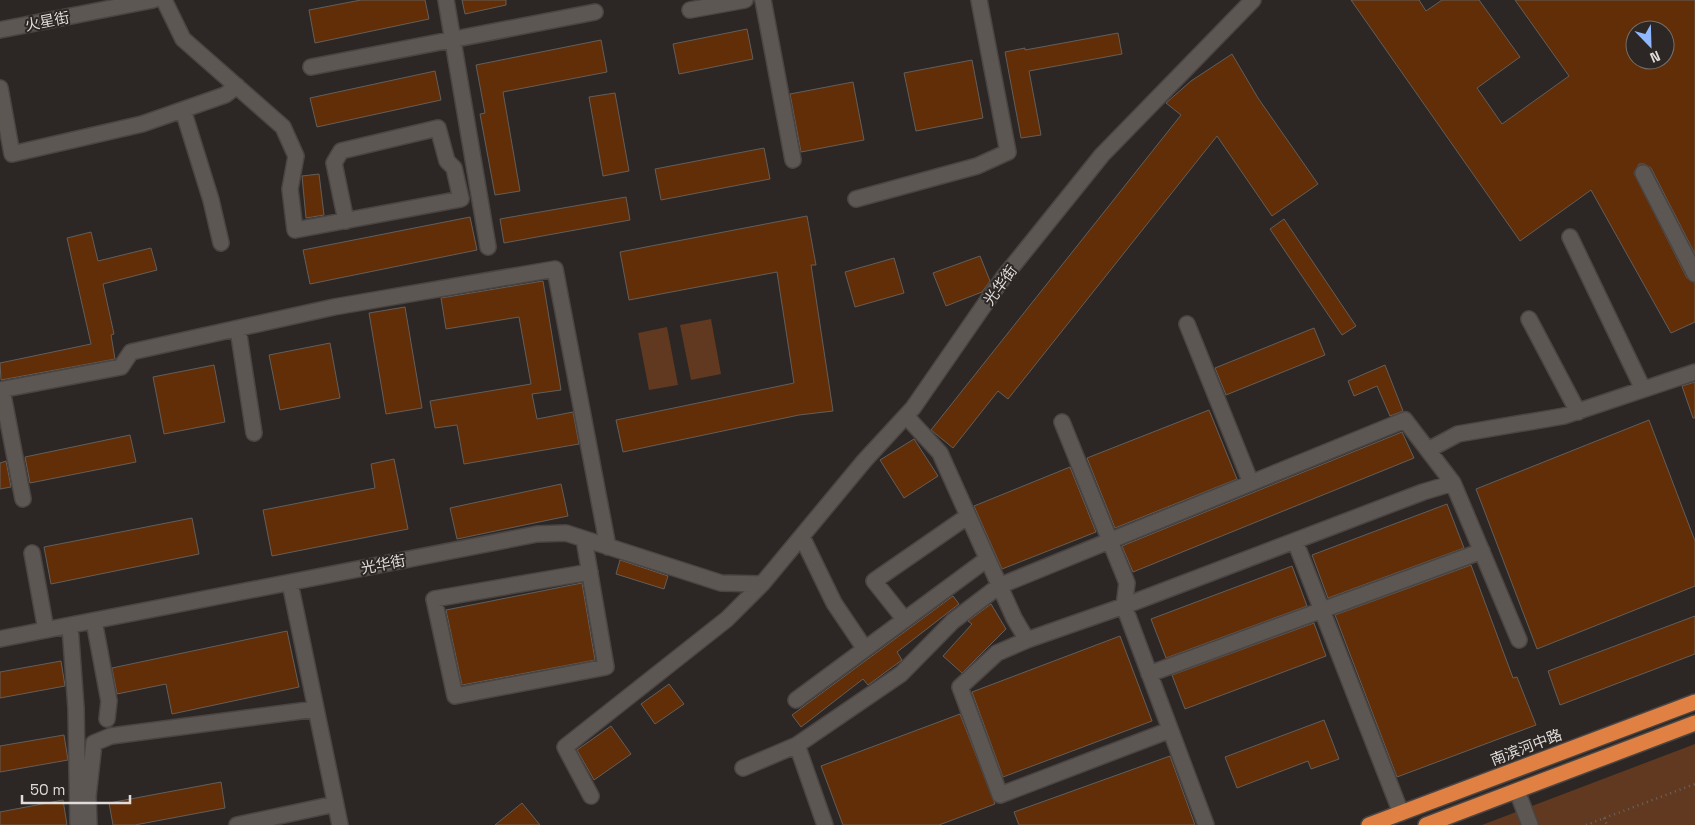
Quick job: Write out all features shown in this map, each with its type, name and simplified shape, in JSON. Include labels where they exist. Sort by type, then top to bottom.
[{"type":"highway","name":"南滨河中路","points":[[1369,825],[1695,702]]},
{"type":"highway","points":[[1426,825],[1695,723]]},
{"type":"street","name":"火星街","points":[[0,30],[153,0]]},
{"type":"street","points":[[164,0],[183,38],[283,127],[296,156],[290,189],[295,230],[462,199],[454,168],[447,161],[438,128],[341,151],[334,163],[346,220]]},
{"type":"street","points":[[446,0],[488,247]]},
{"type":"street","points":[[690,10],[745,0]]},
{"type":"street","points":[[763,0],[793,160]]},
{"type":"street","points":[[856,199],[977,166],[1008,152],[979,0]]},
{"type":"street","name":"光华街","points":[[591,796],[565,747],[728,619],[762,584],[866,460],[906,416],[1003,278],[1102,155],[1253,0]]},
{"type":"street","points":[[311,68],[595,12]]},
{"type":"street","points":[[0,88],[12,154],[142,124],[225,95],[237,86]]},
{"type":"street","points":[[183,110],[211,200],[221,242]]},
{"type":"street","points":[[1643,173],[1695,274]]},
{"type":"street","points":[[1570,237],[1643,390]]},
{"type":"street","points":[[22,499],[1,390],[120,367],[131,352],[334,307],[555,269],[608,547]]},
{"type":"street","points":[[1529,319],[1578,412]]},
{"type":"street","points":[[1187,324],[1251,483]]},
{"type":"street","points":[[238,329],[254,433]]},
{"type":"street","points":[[1428,450],[1458,434],[1564,416],[1695,372]]},
{"type":"street","points":[[906,416],[940,453],[999,586],[1027,640]]},
{"type":"street","points":[[743,768],[798,745],[901,674],[953,621],[999,586],[1405,420],[1453,482],[1519,640]]},
{"type":"street","points":[[1062,422],[1127,584],[1124,606],[1206,825]]},
{"type":"street","points":[[1170,730],[1000,795],[960,687],[997,653],[1027,640],[1124,606],[1453,482]]},
{"type":"street","points":[[905,620],[874,581],[968,516]]},
{"type":"street","name":"光华街","points":[[0,639],[537,534],[566,533],[721,583],[762,584]]},
{"type":"street","points":[[802,537],[834,603],[865,649]]},
{"type":"street","points":[[584,539],[590,572],[606,667],[455,696],[434,599],[590,572]]},
{"type":"street","points":[[1295,541],[1401,813]]},
{"type":"street","points":[[1149,674],[1482,551]]},
{"type":"street","points":[[32,553],[46,630]]},
{"type":"street","points":[[796,700],[987,559]]},
{"type":"street","points":[[290,583],[340,825]]},
{"type":"street","points":[[94,621],[109,701],[107,719]]},
{"type":"street","points":[[70,626],[76,708],[78,825]]},
{"type":"street","points":[[89,825],[88,796],[94,743],[111,736],[316,709]]},
{"type":"street","points":[[798,745],[825,825]]},
{"type":"street","points":[[1517,791],[1530,825]]},
{"type":"street","points":[[238,825],[335,804]]},
{"type":"path","points":[[1586,825],[1695,784]]},
{"type":"path","points":[[1604,818],[1607,825]]},
{"type":"shaded area","points":[[711,319],[721,374],[691,380],[680,325]]},
{"type":"shaded area","points":[[667,327],[678,385],[649,390],[638,333]]},
{"type":"shaded area","points":[[1695,744],[1695,825],[1482,825]]},
{"type":"building","points":[[361,0],[425,0],[429,19],[315,43],[309,10]]},
{"type":"building","points":[[462,0],[506,0],[506,5],[465,14]]},
{"type":"building","points":[[1351,0],[1419,0],[1426,11],[1442,0],[1479,0],[1520,57],[1477,88],[1502,124],[1569,76],[1515,0],[1695,0],[1695,254],[1651,168],[1644,164],[1639,164],[1634,173],[1687,278],[1695,283],[1695,322],[1671,333],[1591,190],[1520,241]]},
{"type":"building","points":[[747,29],[753,59],[679,74],[673,44]]},
{"type":"building","points":[[1118,33],[1122,54],[1029,71],[1041,135],[1021,138],[1005,52]]},
{"type":"building","points":[[601,40],[607,72],[503,92],[520,191],[495,195],[480,114],[485,113],[476,65]]},
{"type":"building","points":[[1232,54],[1258,98],[1318,184],[1272,216],[1217,136],[1008,399],[998,391],[953,448],[931,430],[1181,115],[1166,103],[1191,81]]},
{"type":"building","points":[[972,60],[983,118],[916,131],[904,73]]},
{"type":"building","points":[[435,71],[441,100],[317,127],[310,98]]},
{"type":"building","points":[[853,82],[864,140],[801,152],[790,94]]},
{"type":"building","points":[[615,93],[629,171],[603,176],[589,97]]},
{"type":"building","points":[[764,148],[770,179],[661,200],[655,169]]},
{"type":"building","points":[[319,174],[324,215],[306,218],[302,176]]},
{"type":"building","points":[[626,197],[630,220],[504,243],[500,219]]},
{"type":"building","points":[[807,216],[816,265],[811,265],[833,411],[799,415],[623,452],[616,420],[794,383],[777,272],[629,300],[620,252]]},
{"type":"building","points":[[470,217],[477,250],[310,284],[303,250]]},
{"type":"building","points":[[1284,219],[1356,326],[1342,335],[1270,229]]},
{"type":"building","points":[[91,232],[98,261],[151,248],[157,270],[103,284],[114,334],[111,335],[115,359],[1,380],[0,363],[91,344],[67,238]]},
{"type":"building","points":[[980,256],[990,281],[982,292],[946,306],[933,273]]},
{"type":"building","points":[[894,258],[904,293],[855,307],[845,272]]},
{"type":"building","points":[[543,281],[561,390],[532,394],[537,419],[573,412],[579,444],[464,464],[457,425],[435,428],[430,401],[531,384],[519,317],[446,329],[441,298]]},
{"type":"building","points":[[405,307],[422,408],[386,414],[369,313]]},
{"type":"building","points":[[1314,328],[1325,355],[1226,395],[1215,368]]},
{"type":"building","points":[[330,343],[340,398],[280,410],[269,355]]},
{"type":"building","points":[[214,365],[225,422],[164,434],[153,377]]},
{"type":"building","points":[[1385,365],[1403,411],[1390,416],[1377,386],[1354,396],[1348,381]]},
{"type":"building","points":[[1695,382],[1695,418],[1693,418],[1682,386]]},
{"type":"building","points":[[1209,410],[1237,479],[1115,528],[1087,458]]},
{"type":"building","points":[[1649,420],[1695,541],[1695,586],[1537,649],[1476,489]]},
{"type":"building","points":[[1402,432],[1414,458],[1133,572],[1122,546]]},
{"type":"building","points":[[130,435],[136,462],[30,483],[25,457]]},
{"type":"building","points":[[914,439],[938,476],[904,498],[880,460]]},
{"type":"building","points":[[394,459],[408,529],[272,556],[263,510],[375,488],[371,464]]},
{"type":"building","points":[[6,461],[11,487],[0,489],[0,463]]},
{"type":"building","points":[[1070,467],[1096,532],[1002,569],[974,506]]},
{"type":"building","points":[[561,484],[568,516],[457,539],[450,508]]},
{"type":"building","points":[[1447,504],[1464,548],[1328,598],[1312,555]]},
{"type":"building","points":[[192,518],[199,554],[51,584],[44,547]]},
{"type":"building","points":[[620,560],[668,576],[664,589],[616,574]]},
{"type":"building","points":[[1471,565],[1513,678],[1517,677],[1536,725],[1397,777],[1335,615]]},
{"type":"building","points":[[1292,566],[1307,606],[1166,658],[1151,619]]},
{"type":"building","points":[[582,583],[595,660],[462,685],[446,610]]},
{"type":"building","points":[[953,596],[959,604],[897,652],[902,660],[868,685],[863,679],[801,727],[792,715]]},
{"type":"building","points":[[991,604],[1006,629],[962,673],[943,656],[972,624],[968,621]]},
{"type":"building","points":[[1695,616],[1695,654],[1560,705],[1548,671]]},
{"type":"building","points":[[1314,623],[1326,656],[1185,709],[1172,675]]},
{"type":"building","points":[[287,631],[299,687],[172,714],[166,684],[117,694],[112,668]]},
{"type":"building","points":[[1120,636],[1152,721],[1003,777],[972,692]]},
{"type":"building","points":[[61,661],[65,686],[0,698],[0,672]]},
{"type":"building","points":[[669,684],[684,704],[655,724],[641,704]]},
{"type":"building","points":[[960,714],[995,804],[939,825],[843,825],[821,766]]},
{"type":"building","points":[[1324,720],[1339,759],[1311,769],[1308,761],[1237,788],[1225,757]]},
{"type":"building","points":[[611,726],[631,754],[594,780],[577,750]]},
{"type":"building","points":[[64,735],[68,760],[0,772],[0,746]]},
{"type":"building","points":[[1170,756],[1195,825],[1019,825],[1014,812]]},
{"type":"building","points":[[221,782],[225,808],[135,825],[113,825],[109,803]]},
{"type":"building","points":[[63,800],[67,825],[0,825],[0,812]]},
{"type":"building","points":[[522,803],[540,825],[495,825]]}]
